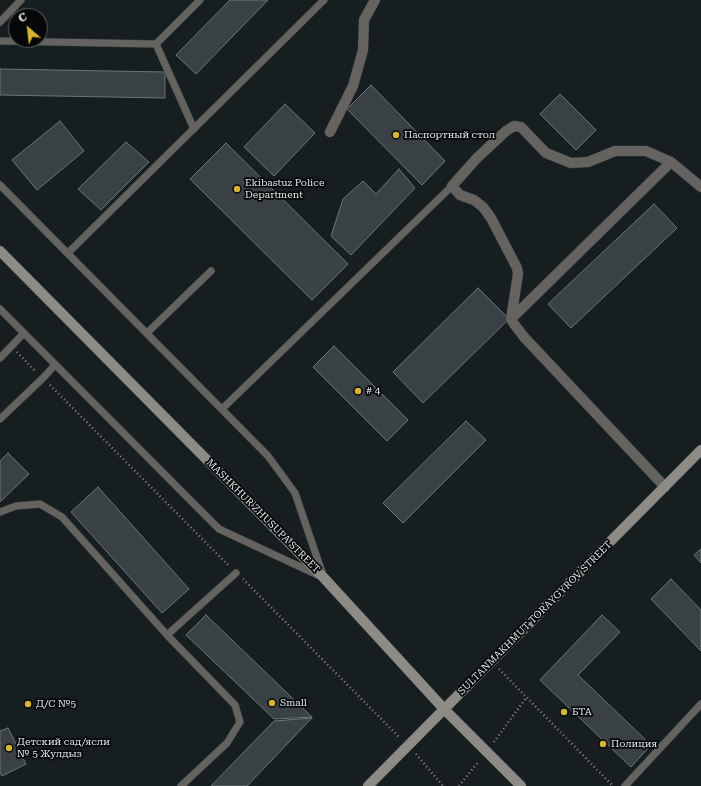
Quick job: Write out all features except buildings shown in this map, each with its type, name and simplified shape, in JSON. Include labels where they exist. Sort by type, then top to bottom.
[{"type":"main road","name":"MASHKHUR ZHUSUPA STREET","points":[[0,251],[324,578],[444,709],[521,786]]},
{"type":"main road","name":"SULTANMAKHMUT TORAYGYROV STREET","points":[[368,786],[701,450]]},
{"type":"street","points":[[330,132],[353,86],[363,50],[364,20],[375,0]]},
{"type":"street","points":[[665,487],[524,338],[514,324],[511,319],[518,274],[515,263],[491,218],[482,207],[474,200],[460,195],[452,186],[477,158],[506,131],[514,126],[521,127],[546,153],[571,163],[588,162],[615,151],[646,151],[671,162],[701,186]]},
{"type":"street","points":[[511,319],[671,162]]},
{"type":"lane","points":[[0,22],[21,0]]},
{"type":"lane","points":[[0,40],[156,44],[200,0]]},
{"type":"lane","points":[[68,253],[324,0]]},
{"type":"lane","points":[[156,44],[194,129]]},
{"type":"lane","points":[[0,185],[268,456],[295,493],[324,578]]},
{"type":"lane","points":[[222,409],[452,186]]},
{"type":"lane","points":[[147,333],[211,271]]},
{"type":"lane","points":[[0,309],[219,529],[324,578]]},
{"type":"lane","points":[[0,358],[24,333]]},
{"type":"lane","points":[[0,419],[55,365]]},
{"type":"lane","points":[[0,512],[16,506],[40,504],[62,517],[167,635],[235,705],[240,722],[227,743],[182,786]]},
{"type":"lane","points":[[167,635],[236,573]]},
{"type":"lane","points":[[625,786],[701,704]]},
{"type":"path","points":[[11,346],[408,746],[443,786]]},
{"type":"path","points":[[491,662],[613,786]]},
{"type":"place","name":"Паспортный стол","points":[[396,135]]},
{"type":"place","name":"Ekibastuz Police Department","points":[[237,189]]},
{"type":"place","name":"# 4","points":[[358,391]]},
{"type":"place","name":"Small","points":[[272,703]]},
{"type":"place","name":"Д/С №5","points":[[28,704]]},
{"type":"place","name":"БТА","points":[[564,712]]},
{"type":"place","name":"Полиция","points":[[603,744]]},
{"type":"place","name":"Детский сад/ясли № 5 Жулдыз","points":[[9,748]]}]
